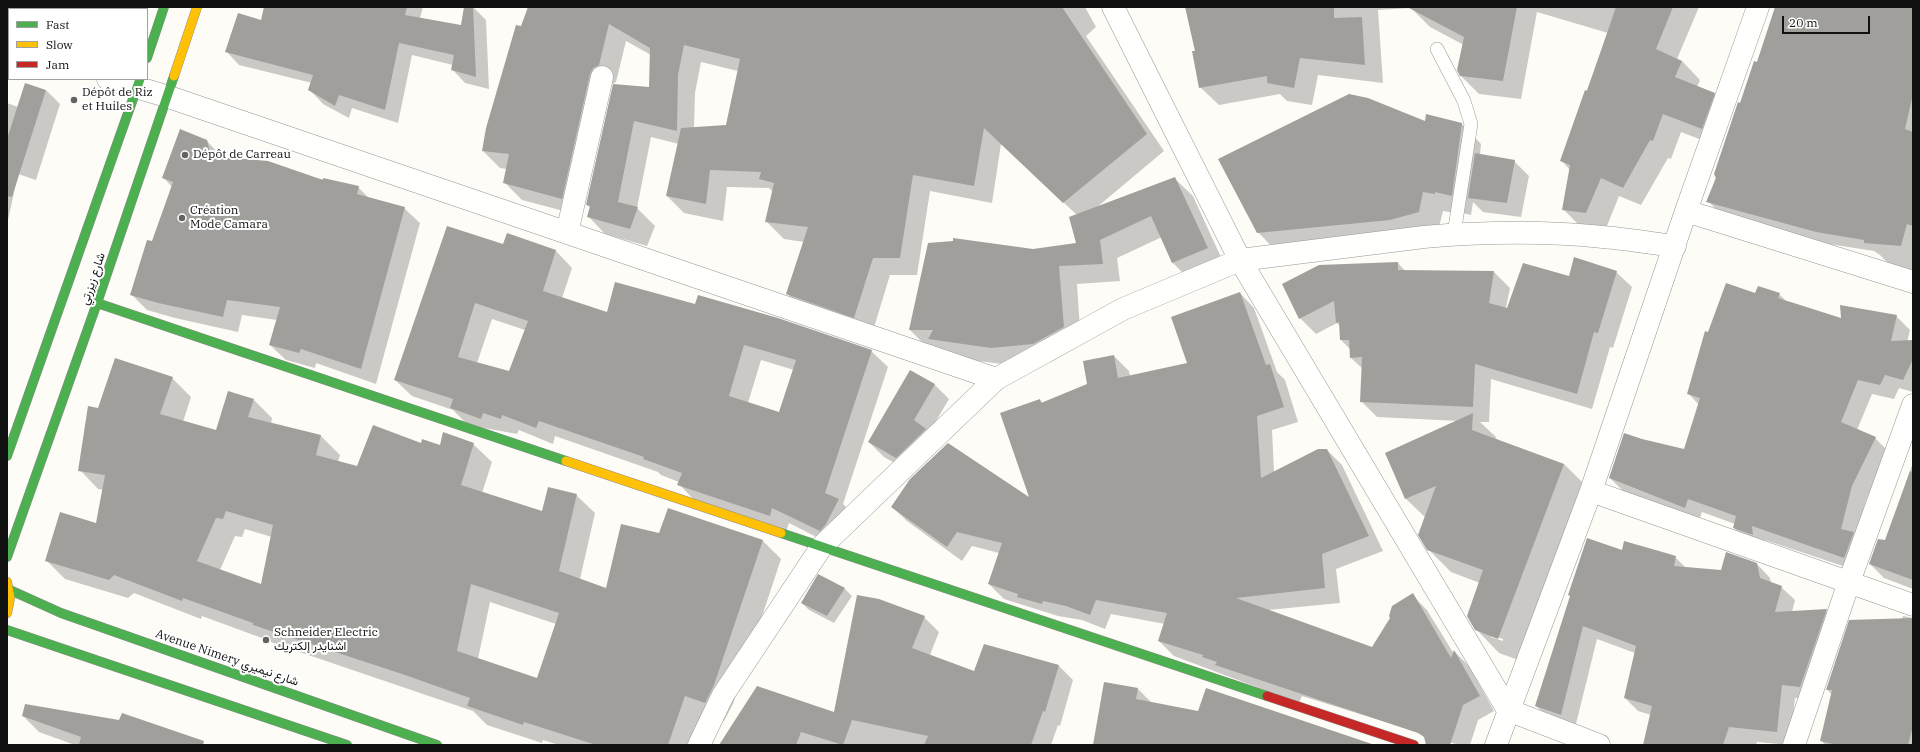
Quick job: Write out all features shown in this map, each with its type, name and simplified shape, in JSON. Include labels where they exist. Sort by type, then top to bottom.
[{"type":"street","points":[[148,55],[164,7]]},
{"type":"street","name":"شارع زيزرتي","points":[[7,557],[98,303],[197,7]]},
{"type":"street","points":[[1113,7],[1240,260],[1508,710],[1599,745]]},
{"type":"street","points":[[1496,745],[1591,491],[1686,211],[1758,7]]},
{"type":"street","points":[[567,233],[602,77]]},
{"type":"street","points":[[116,80],[138,83],[166,96],[996,379]]},
{"type":"street","name":"شارع زيزرتي","points":[[7,456],[138,83]]},
{"type":"street","points":[[1686,211],[1913,282]]},
{"type":"street","points":[[699,745],[723,694],[822,546],[996,379],[1123,309],[1240,260],[1454,234],[1526,233],[1602,237],[1675,246]]},
{"type":"street","points":[[98,303],[1414,745]]},
{"type":"street","points":[[1794,745],[1849,582],[1913,405]]},
{"type":"street","points":[[1591,491],[1913,605]]},
{"type":"street","points":[[7,613],[11,602],[9,586]]},
{"type":"street","name":"Avenue Nimery شارع نيميري","points":[[9,586],[61,613],[437,745]]},
{"type":"street","points":[[7,630],[347,745]]},
{"type":"lane","points":[[1437,50],[1464,101],[1471,124],[1454,234]]},
{"type":"building","points":[[264,7],[407,7],[405,15],[461,25],[464,7],[473,7],[476,77],[451,70],[454,55],[399,43],[385,110],[339,95],[335,106],[308,90],[313,75],[225,52],[238,13],[261,20]]},
{"type":"building","points":[[528,7],[1062,7],[1147,134],[1063,203],[984,128],[974,186],[913,175],[900,258],[873,258],[854,318],[786,294],[808,227],[765,222],[774,183],[759,179],[761,172],[710,170],[706,204],[666,196],[681,128],[726,125],[740,59],[684,45],[678,75],[677,131],[634,121],[618,202],[638,207],[630,229],[587,217],[590,206],[586,205],[613,84],[649,87],[650,48],[609,24],[599,65],[593,68],[590,74],[562,199],[503,183],[509,154],[482,151],[486,128],[516,25],[521,26]]},
{"type":"building","points":[[1185,7],[1334,7],[1334,18],[1362,17],[1365,65],[1300,58],[1294,88],[1267,83],[1267,76],[1199,88],[1192,51],[1195,51]]},
{"type":"building","points":[[1407,7],[1517,7],[1503,81],[1460,76],[1457,70],[1464,37]]},
{"type":"building","points":[[1616,7],[1673,7],[1656,49],[1682,61],[1675,77],[1715,93],[1702,129],[1663,114],[1653,141],[1650,140],[1623,188],[1601,178],[1586,213],[1562,210],[1570,165],[1560,161],[1585,90],[1587,91]]},
{"type":"building","points":[[1775,7],[1913,7],[1913,94],[1905,129],[1913,132],[1913,226],[1907,224],[1901,246],[1864,243],[1864,240],[1816,232],[1706,202],[1716,178],[1714,174],[1738,102],[1740,103],[1754,61],[1757,62]]},
{"type":"building","points":[[25,83],[46,90],[12,197],[7,196],[7,139]]},
{"type":"building","points":[[1349,94],[1368,98],[1425,121],[1426,114],[1462,123],[1452,196],[1435,192],[1435,194],[1423,192],[1419,212],[1390,220],[1257,233],[1218,159]]},
{"type":"building","points":[[180,129],[207,140],[211,156],[268,161],[323,180],[323,178],[359,186],[357,194],[405,207],[361,369],[301,349],[299,353],[269,345],[280,307],[227,300],[223,317],[158,303],[130,295],[147,240],[152,241],[173,182],[162,178]]},
{"type":"building","points":[[1475,153],[1515,160],[1507,203],[1468,198]]},
{"type":"building","points":[[1175,177],[1208,248],[1172,263],[1151,216],[1100,240],[1103,264],[1059,266],[1064,327],[1033,344],[991,348],[928,339],[933,330],[909,330],[928,243],[953,241],[953,238],[1033,249],[1076,243],[1069,217]]},
{"type":"building","points":[[447,226],[503,244],[507,233],[556,250],[543,291],[607,312],[615,282],[695,304],[698,295],[778,318],[872,350],[825,493],[839,499],[826,524],[820,531],[772,508],[770,516],[677,485],[682,473],[643,459],[644,457],[539,421],[536,428],[502,415],[501,419],[483,413],[481,419],[450,408],[453,399],[394,380]],"holes":[[[475,303],[528,321],[509,371],[458,357]],[[744,345],[796,360],[779,412],[729,396]]]},
{"type":"building","points":[[1574,257],[1617,271],[1598,333],[1594,332],[1577,394],[1475,364],[1473,407],[1360,402],[1362,357],[1350,358],[1349,340],[1340,340],[1339,322],[1336,323],[1334,301],[1299,319],[1282,284],[1319,265],[1398,262],[1398,270],[1494,271],[1489,303],[1507,308],[1523,263],[1569,276]]},
{"type":"building","points":[[1726,283],[1755,293],[1758,286],[1780,293],[1778,298],[1841,318],[1840,305],[1897,315],[1891,341],[1913,340],[1913,359],[1903,380],[1885,375],[1880,385],[1858,380],[1841,422],[1876,437],[1852,486],[1841,529],[1854,532],[1844,558],[1752,526],[1753,535],[1733,528],[1736,516],[1688,499],[1685,508],[1609,478],[1624,433],[1684,449],[1700,398],[1687,394],[1705,331],[1708,332]]},
{"type":"building","points":[[1240,292],[1266,365],[1270,364],[1284,407],[1257,416],[1261,478],[1318,449],[1327,449],[1369,536],[1322,554],[1325,588],[1236,598],[1372,647],[1390,618],[1389,616],[1392,606],[1413,593],[1451,658],[1454,650],[1480,696],[1463,705],[1450,745],[1426,745],[1424,737],[1418,733],[1215,665],[1217,662],[1202,657],[1203,655],[1158,641],[1167,613],[1096,600],[1090,615],[1066,606],[1043,601],[1042,604],[1017,597],[1018,594],[988,584],[1002,543],[957,532],[947,547],[891,507],[910,479],[948,443],[1029,497],[1000,413],[1040,399],[1041,403],[1087,384],[1083,361],[1114,355],[1118,378],[1187,363],[1171,317]]},
{"type":"building","points":[[115,358],[173,377],[160,414],[216,430],[228,391],[254,399],[248,417],[321,435],[316,455],[357,466],[373,425],[421,443],[422,439],[440,445],[443,432],[474,443],[461,485],[542,511],[548,487],[577,494],[559,571],[606,588],[621,524],[659,533],[668,508],[763,540],[714,685],[705,703],[685,696],[668,745],[596,745],[524,722],[523,725],[467,706],[470,698],[253,625],[253,623],[183,598],[182,601],[114,575],[109,580],[45,561],[60,512],[96,523],[105,475],[78,471],[88,406],[98,408]],"holes":[[[226,511],[273,525],[261,584],[197,561],[216,518],[223,519]],[[471,584],[559,613],[537,678],[457,651]]]},
{"type":"building","points":[[910,370],[935,384],[914,420],[926,429],[896,458],[868,442]]},
{"type":"building","points":[[1473,413],[1472,430],[1564,464],[1498,639],[1475,630],[1467,616],[1483,570],[1427,550],[1418,535],[1436,486],[1405,499],[1385,453]]},
{"type":"building","points":[[1910,471],[1913,472],[1913,580],[1869,564],[1878,539],[1885,540]]},
{"type":"building","points":[[1587,538],[1622,550],[1624,541],[1676,556],[1674,566],[1721,570],[1726,552],[1757,563],[1760,578],[1782,586],[1775,612],[1827,609],[1800,687],[1782,685],[1777,732],[1729,727],[1723,745],[1643,745],[1652,706],[1624,698],[1636,646],[1583,626],[1561,715],[1535,706],[1570,596],[1568,595]]},
{"type":"building","points":[[818,574],[845,588],[827,616],[801,603]]},
{"type":"building","points":[[857,595],[879,599],[925,616],[912,648],[974,671],[984,644],[1059,665],[1045,712],[1043,711],[1031,745],[924,745],[928,736],[852,720],[843,745],[801,732],[796,745],[719,745],[757,686],[834,712]]},
{"type":"building","points":[[1913,618],[1913,726],[1908,745],[1837,745],[1820,741],[1832,690],[1826,690],[1849,620]]},
{"type":"building","points":[[1104,682],[1138,688],[1136,699],[1198,711],[1206,688],[1375,745],[1093,745]]},
{"type":"building","points":[[25,704],[119,720],[122,713],[204,741],[203,745],[79,745],[81,737],[22,716]]},
{"type":"traffic: fast","points":[[148,55],[164,7]]},
{"type":"traffic: fast","points":[[7,557],[97,303],[174,76]]},
{"type":"traffic: fast","points":[[7,456],[140,80]]},
{"type":"traffic: fast","points":[[97,303],[566,461]]},
{"type":"traffic: fast","points":[[781,533],[1267,696]]},
{"type":"traffic: fast","points":[[10,590],[61,613],[437,745]]},
{"type":"traffic: fast","points":[[7,630],[347,745]]},
{"type":"traffic: slow","points":[[174,76],[197,7]]},
{"type":"traffic: slow","points":[[566,461],[781,533]]},
{"type":"traffic: slow","points":[[7,582],[10,598],[7,613]]},
{"type":"traffic: jam","points":[[1267,696],[1414,745]]},
{"type":"place","name":"Dépôt de Riz et Huiles","points":[[74,100]]},
{"type":"place","name":"Dépôt de Carreau","points":[[185,155]]},
{"type":"place","name":"Création Mode Camara","points":[[182,218]]},
{"type":"place","name":"Schneider Electric اشنايدر إلكتريك","points":[[266,640]]}]
